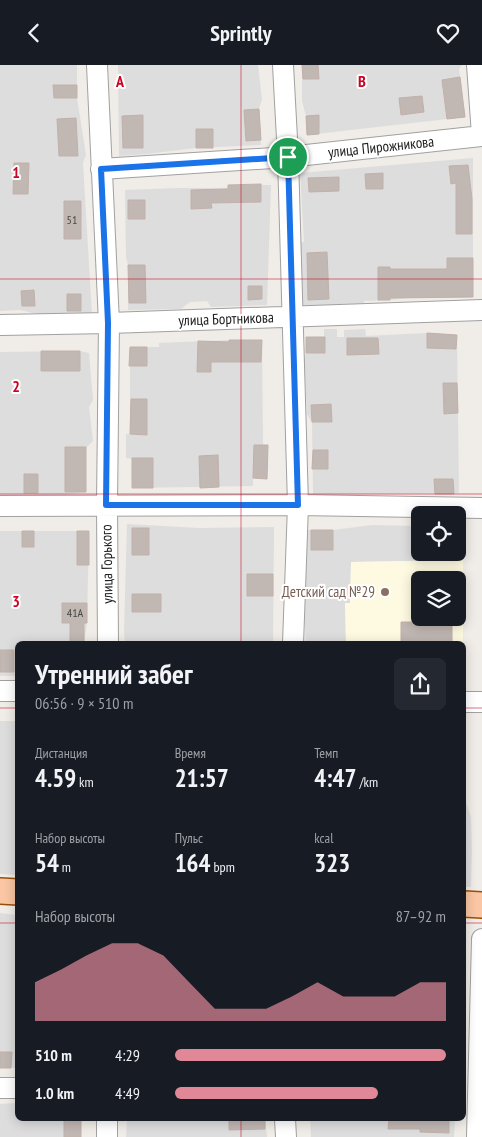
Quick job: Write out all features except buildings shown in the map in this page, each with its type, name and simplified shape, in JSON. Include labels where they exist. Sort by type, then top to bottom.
[{"type":"main road","points":[[0,891],[15,891]]},
{"type":"main road","points":[[466,904],[482,905]]},
{"type":"street","name":"улица Горького","points":[[97,65],[108,323],[106,505],[108,641]]},
{"type":"street","points":[[283,65],[288,157],[298,505],[293,641]]},
{"type":"street","points":[[478,65],[482,136]]},
{"type":"street","name":"улица Пирожникова","points":[[101,169],[288,157],[482,136]]},
{"type":"street","name":"улица Бортникова","points":[[0,325],[482,310]]},
{"type":"street","points":[[0,506],[298,505],[482,508]]},
{"type":"street","points":[[0,691],[15,691]]},
{"type":"street","points":[[466,702],[482,703]]},
{"type":"street","points":[[477,1137],[474,1097],[482,939]]},
{"type":"street","points":[[0,1088],[15,1088]]},
{"type":"street","points":[[106,1121],[107,1137]]},
{"type":"street","points":[[285,1121],[286,1137]]},
{"type":"shaded area","points":[[0,65],[77,65],[77,98],[86,155],[83,163],[92,315],[46,316],[20,310],[0,311]]},
{"type":"shaded area","points":[[118,65],[258,65],[262,99],[259,109],[261,145],[196,148],[119,156]]},
{"type":"shaded area","points":[[302,65],[462,65],[459,69],[465,117],[307,135],[306,116],[302,101]]},
{"type":"shaded area","points":[[473,158],[473,297],[364,301],[364,305],[305,306],[299,303],[298,243],[304,242],[300,173]]},
{"type":"shaded area","points":[[228,185],[271,185],[267,305],[211,307],[207,301],[190,302],[181,309],[128,310],[125,190],[228,188]]},
{"type":"shaded area","points":[[324,329],[337,329],[337,337],[344,337],[344,330],[365,329],[366,336],[427,333],[457,335],[459,493],[313,495],[312,423],[307,414],[304,360],[306,337],[324,337]]},
{"type":"shaded area","points":[[262,340],[263,445],[268,445],[267,479],[253,478],[253,486],[132,488],[132,459],[126,458],[126,434],[130,434],[130,347],[159,347],[159,343]]},
{"type":"shaded area","points":[[80,351],[89,353],[93,400],[89,407],[93,441],[86,448],[86,492],[65,495],[0,497],[0,352]]},
{"type":"shaded area","points":[[127,524],[199,528],[274,527],[273,641],[125,641]]},
{"type":"shaded area","points":[[372,525],[411,526],[411,561],[351,562],[350,603],[345,603],[346,641],[306,641],[302,582],[306,530],[333,530]]},
{"type":"shaded area","points":[[0,531],[89,531],[87,623],[84,641],[15,641],[15,676],[0,676]]},
{"type":"shaded area","name":"Детский сад №29","points":[[463,561],[463,571],[411,571],[411,626],[463,626],[463,641],[346,641],[345,603],[350,603],[351,562]]},
{"type":"shaded area","points":[[0,721],[15,721],[15,875],[0,874]]},
{"type":"shaded area","points":[[466,803],[471,817],[471,887],[466,887]]},
{"type":"shaded area","points":[[0,913],[15,915],[15,1068],[0,1068]]},
{"type":"shaded area","points":[[15,1103],[15,1121],[81,1121],[81,1137],[0,1137],[0,1104]]},
{"type":"shaded area","points":[[127,1121],[265,1121],[267,1137],[126,1137]]},
{"type":"shaded area","points":[[310,1121],[455,1121],[454,1137],[311,1137]]},
{"type":"place","name":"Детский сад №29","points":[[385,592]]},
{"type":"route","points":[[288,157],[298,505],[106,505],[108,323],[101,169],[288,157]]}]
